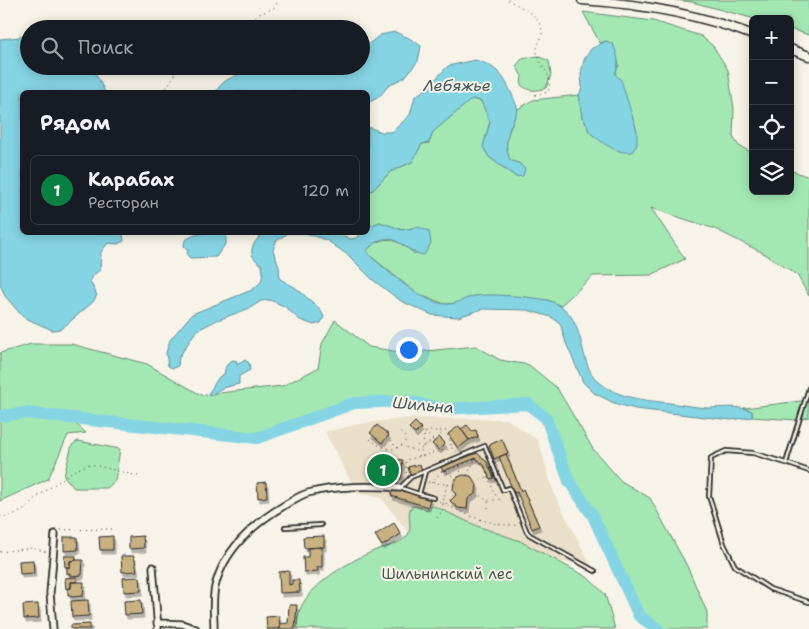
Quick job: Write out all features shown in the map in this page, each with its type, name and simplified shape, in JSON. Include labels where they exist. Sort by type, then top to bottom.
[{"type":"street","points":[[582,0],[610,1],[666,11],[732,27],[749,33]]},
{"type":"street","points":[[794,50],[809,56]]},
{"type":"street","points":[[214,629],[213,600],[218,577],[232,552],[251,528],[261,520],[307,493],[360,486],[400,488]]},
{"type":"street","points":[[53,629],[50,593],[55,534]]},
{"type":"street","points":[[153,567],[157,626],[182,624],[196,629]]},
{"type":"lane","points":[[786,463],[809,388]]},
{"type":"lane","points":[[434,498],[400,488],[408,480],[486,446],[503,490],[509,488],[530,535],[594,571]]},
{"type":"lane","points":[[809,471],[753,453],[726,451],[711,458],[709,496],[724,544],[735,566],[770,589],[809,602]]},
{"type":"lane","points":[[419,494],[425,472]]},
{"type":"lane","points":[[285,527],[321,525]]},
{"type":"path","points":[[252,20],[257,15],[274,8],[279,0]]},
{"type":"path","points":[[508,0],[530,12],[542,29],[542,36],[536,51],[540,62],[549,75],[550,85],[548,92],[535,95]]},
{"type":"path","points":[[165,90],[175,75]]},
{"type":"path","points":[[421,429],[435,440]]},
{"type":"path","points":[[370,439],[387,449],[396,449],[405,442],[405,437],[398,430]]},
{"type":"path","points":[[425,433],[427,431],[446,431],[452,448],[462,456]]},
{"type":"path","points":[[424,444],[435,440],[443,431]]},
{"type":"path","points":[[419,457],[423,450],[425,433]]},
{"type":"path","points":[[388,436],[396,449]]},
{"type":"path","points":[[424,438],[429,437]]},
{"type":"path","points":[[417,445],[423,450]]},
{"type":"path","points":[[400,446],[421,454]]},
{"type":"path","points":[[408,480],[405,468],[406,460],[452,448]]},
{"type":"path","points":[[431,483],[442,471],[476,459]]},
{"type":"path","points":[[467,474],[476,459]]},
{"type":"path","points":[[476,459],[484,466],[497,500]]},
{"type":"path","points":[[0,516],[5,517],[23,511],[33,500],[73,471],[90,464],[138,476]]},
{"type":"path","points":[[460,465],[461,475]]},
{"type":"path","points":[[446,471],[456,479]]},
{"type":"path","points":[[476,481],[488,477]]},
{"type":"path","points":[[423,481],[453,485]]},
{"type":"path","points":[[437,518],[443,510],[441,507],[447,485]]},
{"type":"path","points":[[495,495],[503,490]]},
{"type":"path","points":[[446,504],[455,493]]},
{"type":"path","points":[[476,493],[488,501],[502,499]]},
{"type":"path","points":[[434,498],[464,514],[482,520],[516,526],[523,523]]},
{"type":"path","points":[[444,498],[450,499]]},
{"type":"path","points":[[488,501],[488,512]]},
{"type":"path","points":[[462,518],[464,514]]},
{"type":"path","points":[[55,534],[60,530],[112,529]]},
{"type":"path","points":[[0,552],[32,548],[52,554]]},
{"type":"shaded area","points":[[411,418],[506,419],[538,440],[555,496],[591,565],[420,547],[381,498],[357,493],[325,432],[364,423]]},
{"type":"green space","points":[[675,0],[809,0],[809,35],[794,30],[794,15],[749,15],[749,17],[692,2]]},
{"type":"green space","points":[[583,12],[653,21],[701,36],[713,46],[728,70],[734,109],[733,137],[739,146],[749,151],[749,195],[794,195],[794,171],[809,177],[809,296],[797,275],[765,254],[715,229],[651,208],[685,259],[651,275],[593,276],[560,306],[548,300],[475,296],[459,303],[445,304],[417,294],[368,254],[367,250],[374,244],[386,239],[403,245],[415,254],[418,227],[402,230],[380,222],[370,226],[370,191],[373,190],[390,172],[412,162],[422,144],[429,143],[433,132],[471,99],[481,101],[490,121],[483,147],[489,157],[516,177],[520,164],[510,160],[506,139],[518,109],[533,100],[579,95],[582,117],[587,125],[637,131],[615,74],[619,65],[613,44],[606,41],[600,43]]},
{"type":"green space","points":[[537,56],[549,61],[551,75],[546,88],[530,90],[521,85],[522,76],[516,66],[522,59]]},
{"type":"green space","points":[[335,320],[369,347],[406,353],[476,346],[500,360],[529,365],[557,388],[593,449],[621,481],[650,498],[687,566],[707,612],[707,629],[658,629],[639,616],[593,516],[569,481],[546,418],[528,404],[445,409],[407,401],[354,403],[257,438],[61,418],[74,422],[86,433],[68,435],[48,479],[0,501],[0,353],[31,344],[71,344],[147,364],[201,395],[282,386],[318,368],[322,344]]},
{"type":"green space","points":[[809,400],[809,417],[797,420],[752,417],[752,411],[744,408]]},
{"type":"green space","points":[[78,441],[120,449],[115,481],[107,488],[74,488],[64,476],[72,445]]},
{"type":"green space","name":"Шильнинский лес","points":[[415,506],[427,510],[434,506],[477,526],[520,541],[587,577],[605,594],[615,629],[298,629],[298,616],[303,603],[312,592],[324,580],[351,562],[404,539],[410,529],[409,514],[411,507]]},
{"type":"water","name":"Лебяжье","points":[[395,32],[421,46],[418,61],[405,77],[389,85],[379,97],[370,102],[370,90],[217,90],[224,82],[237,75],[370,75],[370,43],[380,35]]},
{"type":"water","points":[[20,37],[20,75],[96,75],[104,90],[20,90],[20,235],[123,235],[124,241],[118,244],[108,243],[101,252],[100,270],[92,276],[90,281],[97,295],[93,302],[61,329],[52,330],[23,317],[5,296],[0,284],[0,39]]},
{"type":"water","points":[[606,41],[613,44],[616,52],[618,62],[615,74],[621,80],[637,131],[637,145],[632,152],[620,151],[604,143],[589,132],[582,117],[579,95],[582,88],[581,73],[584,60],[591,49]]},
{"type":"water","name":"Лебяжье","points":[[475,60],[492,67],[503,78],[518,109],[508,134],[508,153],[510,160],[520,164],[525,169],[523,176],[516,177],[489,157],[483,147],[490,122],[481,101],[472,99],[433,132],[429,143],[422,144],[412,162],[390,172],[373,190],[370,191],[370,128],[382,132],[392,132],[410,115],[415,96],[425,90],[448,66]]},
{"type":"water","points":[[380,222],[402,230],[418,227],[429,231],[431,243],[424,255],[416,253],[397,241],[390,239],[376,242],[367,250],[368,254],[405,285],[437,303],[451,304],[475,296],[500,295],[547,300],[561,306],[570,315],[576,326],[592,374],[599,382],[615,392],[642,400],[693,407],[741,408],[752,411],[752,417],[731,420],[635,409],[614,403],[594,393],[583,382],[566,343],[560,323],[551,317],[527,310],[483,309],[458,317],[432,315],[401,301],[373,280],[349,256],[328,241],[312,235],[342,235],[351,239],[360,235],[370,235],[370,226]]},
{"type":"water","points":[[195,235],[226,235],[226,243],[216,257],[190,258],[187,255],[188,250],[184,246],[185,240]]},
{"type":"water","points":[[261,235],[285,235],[276,241],[273,250],[279,267],[280,279],[296,288],[320,309],[324,317],[321,323],[314,325],[300,320],[284,306],[270,300],[261,301],[250,308],[215,321],[196,331],[179,357],[178,366],[173,368],[168,366],[166,353],[170,340],[192,314],[252,290],[261,282],[262,265],[253,257],[252,253],[253,245]]},
{"type":"water","points":[[232,360],[237,361],[237,365],[245,360],[249,363],[250,370],[239,376],[239,384],[222,388],[212,395],[208,394],[219,377],[224,374],[226,366]]},
{"type":"building","points":[[415,422],[421,428],[415,434],[409,428]]},
{"type":"building","points":[[377,425],[389,435],[382,443],[370,433]]},
{"type":"building","points":[[467,425],[472,431],[476,430],[478,437],[469,440],[461,429]]},
{"type":"building","points":[[459,426],[469,440],[458,448],[448,434]]},
{"type":"building","points":[[439,437],[445,443],[439,450],[432,444]]},
{"type":"building","points":[[502,439],[508,453],[494,459],[489,445]]},
{"type":"building","points":[[477,453],[487,462],[494,478],[490,479],[484,465],[476,458],[443,471],[441,467]]},
{"type":"building","points":[[506,454],[521,491],[523,489],[539,526],[532,529],[517,492],[514,493],[499,457]]},
{"type":"building","points":[[378,458],[403,460],[401,479],[376,474]]},
{"type":"building","points":[[420,464],[422,471],[410,475],[408,467]]},
{"type":"building","points":[[463,475],[471,476],[477,485],[476,493],[468,499],[467,509],[458,508],[450,501],[456,495],[453,490],[454,482]]},
{"type":"building","points":[[266,482],[267,497],[258,498],[257,483]]},
{"type":"building","points":[[398,489],[430,499],[428,507],[391,496],[393,490],[397,492]]},
{"type":"building","points":[[394,523],[401,534],[382,546],[375,535]]},
{"type":"building","points":[[113,536],[113,550],[100,550],[99,537]]},
{"type":"building","points":[[143,536],[144,548],[129,549],[129,537]]},
{"type":"building","points":[[324,536],[324,547],[304,548],[303,537]]},
{"type":"building","points":[[64,537],[77,537],[78,550],[64,551]]},
{"type":"building","points":[[322,547],[322,567],[317,567],[318,571],[304,572],[303,557],[308,557],[308,548]]},
{"type":"building","points":[[64,556],[76,556],[76,560],[70,561],[70,567],[65,567]]},
{"type":"building","points":[[121,556],[134,556],[137,571],[122,572]]},
{"type":"building","points":[[33,560],[34,573],[20,574],[19,561]]},
{"type":"building","points":[[83,560],[82,575],[70,576],[70,573],[67,574],[67,567],[70,567],[70,561]]},
{"type":"building","points":[[289,571],[289,585],[292,584],[292,580],[299,580],[300,592],[280,593],[279,572]]},
{"type":"building","points":[[77,577],[77,582],[71,582],[71,588],[66,589],[65,578]]},
{"type":"building","points":[[140,577],[141,591],[124,592],[123,578]]},
{"type":"building","points":[[71,582],[84,582],[83,596],[71,597],[71,595],[68,595],[68,588],[71,588]]},
{"type":"building","points":[[88,600],[89,616],[72,617],[71,601]]},
{"type":"building","points":[[141,600],[142,614],[125,615],[124,601]]},
{"type":"building","points":[[38,604],[39,618],[24,619],[23,605]]},
{"type":"building","points":[[289,605],[297,605],[295,629],[280,629],[280,624],[288,623]]},
{"type":"building","points":[[279,616],[280,629],[267,629],[266,617]]},
{"type":"building","points":[[90,624],[90,629],[71,629],[71,625]]},
{"type":"waterway","name":"Шильна","points":[[0,416],[25,413],[257,438],[354,403],[407,401],[445,409],[528,404],[546,418],[569,481],[593,516],[639,616],[658,629]]},
{"type":"place","name":"Карабах","points":[[383,470]]}]
